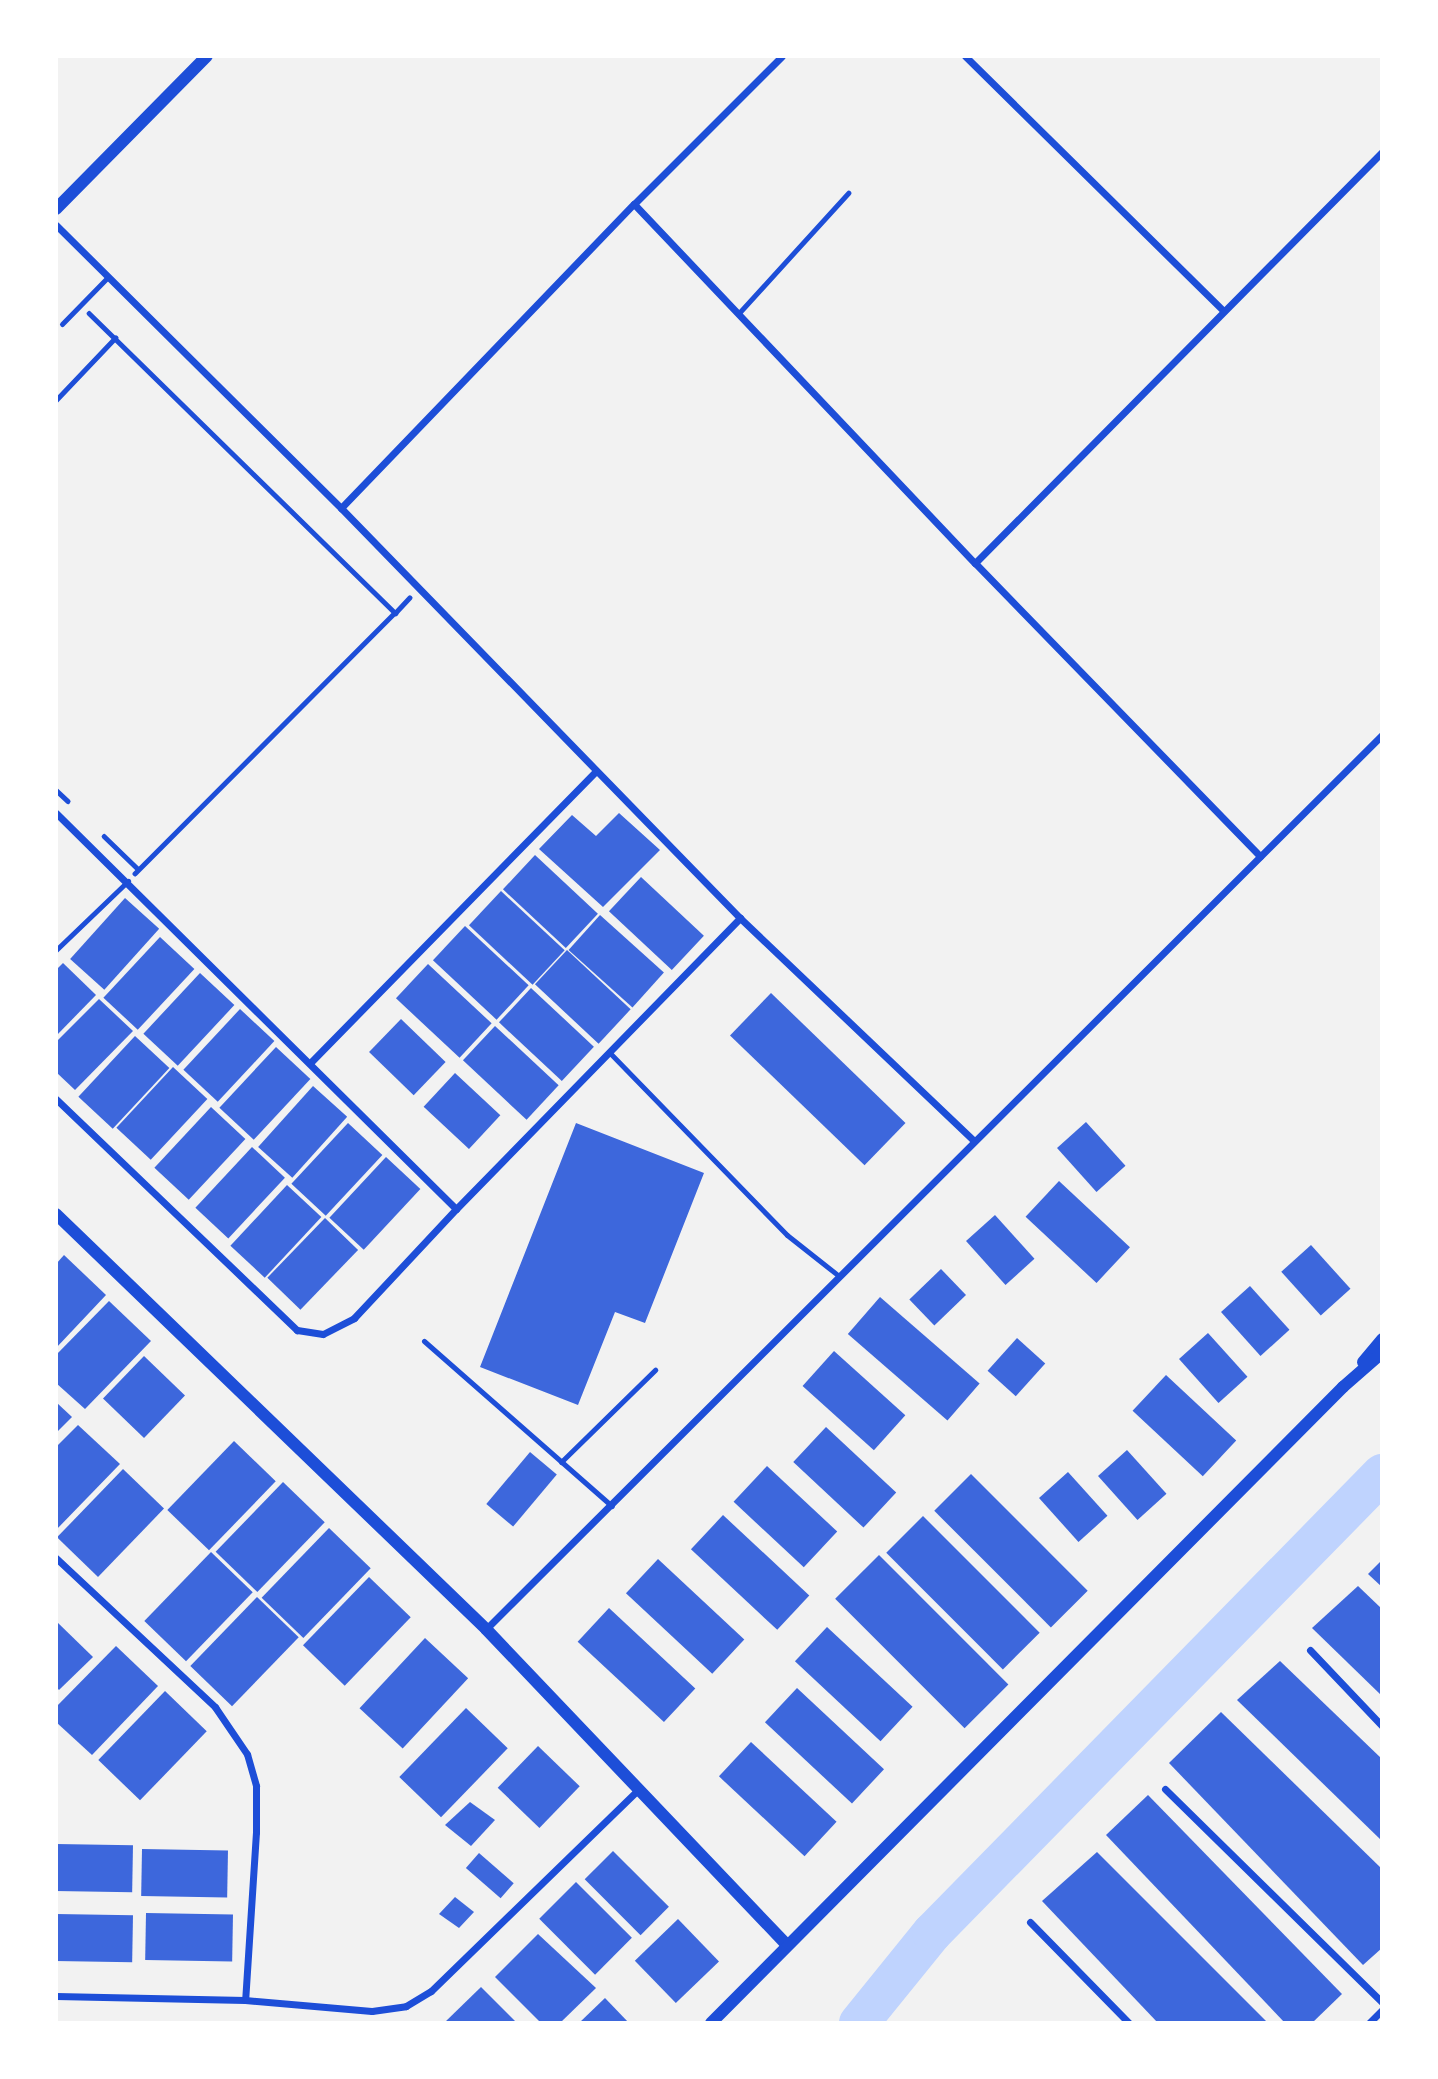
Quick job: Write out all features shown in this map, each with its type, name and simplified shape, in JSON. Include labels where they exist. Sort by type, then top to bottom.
[{"type":"street","points":[[56,209],[207,56]]},
{"type":"street","points":[[341,508],[634,204],[782,56]]},
{"type":"street","points":[[965,56],[1224,311]]},
{"type":"street","points":[[975,563],[1382,152]]},
{"type":"street","points":[[634,204],[975,563],[1259,856]]},
{"type":"street","points":[[56,225],[341,508],[740,919],[974,1141]]},
{"type":"street","points":[[486,1629],[1382,734]]},
{"type":"street","points":[[311,1062],[596,771]]},
{"type":"street","points":[[56,813],[311,1062],[456,1209]]},
{"type":"street","points":[[56,1099],[297,1330],[323,1334],[354,1318],[456,1209],[740,919]]},
{"type":"street","points":[[56,1215],[486,1629],[637,1791],[787,1945]]},
{"type":"street","points":[[1343,1387],[1382,1339]]},
{"type":"street","points":[[711,2023],[1343,1387],[1382,1353]]},
{"type":"street","points":[[56,1558],[215,1707],[247,1754],[256,1786],[256,1832],[245,2000]]},
{"type":"street","points":[[1310,1650],[1382,1726]]},
{"type":"street","points":[[1165,1789],[1382,2002]]},
{"type":"street","points":[[56,1996],[245,2000],[372,2011],[406,2006],[432,1991],[637,1791]]},
{"type":"street","points":[[1030,1922],[1129,2023]]},
{"type":"street","points":[[1369,2023],[1382,2010]]},
{"type":"lane","points":[[738,314],[848,193]]},
{"type":"lane","points":[[62,324],[108,277]]},
{"type":"lane","points":[[56,950],[128,881]]},
{"type":"lane","points":[[610,1052],[787,1235],[839,1276]]},
{"type":"lane","points":[[424,1341],[612,1506]]},
{"type":"lane","points":[[561,1462],[655,1370]]},
{"type":"path","points":[[81,305],[395,613]]},
{"type":"path","points":[[56,400],[115,338]]},
{"type":"path","points":[[128,881],[419,588]]},
{"type":"building","points":[[619,813],[660,850],[603,907],[539,849],[572,815],[596,836]]},
{"type":"building","points":[[535,855],[598,914],[566,948],[503,889]]},
{"type":"building","points":[[641,877],[704,936],[672,970],[609,911]]},
{"type":"building","points":[[501,891],[565,950],[533,985],[469,925]]},
{"type":"building","points":[[125,898],[159,929],[104,990],[70,959]]},
{"type":"building","points":[[600,915],[664,973],[632,1007],[569,950]]},
{"type":"building","points":[[465,926],[529,985],[497,1020],[433,960]]},
{"type":"building","points":[[160,937],[194,969],[138,1030],[103,998]]},
{"type":"building","points":[[567,950],[631,1009],[599,1044],[535,984]]},
{"type":"building","points":[[63,963],[96,995],[56,1036],[56,970]]},
{"type":"building","points":[[428,964],[492,1023],[460,1058],[396,998]]},
{"type":"building","points":[[200,973],[234,1005],[178,1066],[143,1034]]},
{"type":"building","points":[[531,988],[594,1047],[562,1081],[499,1022]]},
{"type":"building","points":[[771,993],[906,1123],[865,1165],[730,1035]]},
{"type":"building","points":[[99,999],[133,1031],[75,1090],[56,1072],[56,1042]]},
{"type":"building","points":[[240,1009],[274,1041],[218,1102],[183,1070]]},
{"type":"building","points":[[401,1019],[446,1062],[414,1095],[369,1052]]},
{"type":"building","points":[[495,1026],[559,1085],[527,1120],[463,1060]]},
{"type":"building","points":[[135,1036],[169,1068],[113,1129],[78,1097]]},
{"type":"building","points":[[276,1047],[310,1079],[254,1140],[219,1108]]},
{"type":"building","points":[[173,1067],[207,1099],[151,1160],[116,1128]]},
{"type":"building","points":[[455,1073],[500,1115],[469,1149],[424,1107]]},
{"type":"building","points":[[313,1086],[347,1117],[292,1178],[258,1147]]},
{"type":"building","points":[[211,1107],[245,1139],[189,1200],[154,1168]]},
{"type":"building","points":[[1086,1122],[1125,1166],[1096,1192],[1057,1148]]},
{"type":"building","points":[[348,1123],[382,1155],[326,1216],[291,1184]]},
{"type":"building","points":[[576,1123],[704,1173],[645,1323],[615,1312],[578,1405],[480,1367]]},
{"type":"building","points":[[252,1147],[285,1178],[228,1238],[195,1208]]},
{"type":"building","points":[[386,1157],[420,1189],[364,1250],[329,1218]]},
{"type":"building","points":[[1059,1181],[1130,1247],[1097,1283],[1026,1217]]},
{"type":"building","points":[[287,1185],[321,1217],[265,1278],[230,1246]]},
{"type":"building","points":[[995,1215],[1034,1259],[1005,1285],[966,1241]]},
{"type":"building","points":[[325,1218],[358,1250],[300,1310],[267,1278]]},
{"type":"building","points":[[1311,1245],[1350,1289],[1321,1316],[1281,1272]]},
{"type":"building","points":[[64,1255],[106,1295],[56,1348],[56,1264]]},
{"type":"building","points":[[941,1269],[966,1295],[934,1325],[909,1300]]},
{"type":"building","points":[[1250,1286],[1289,1330],[1260,1356],[1221,1312]]},
{"type":"building","points":[[880,1297],[980,1384],[947,1421],[848,1334]]},
{"type":"building","points":[[109,1301],[151,1341],[85,1409],[56,1383],[56,1355]]},
{"type":"building","points":[[1208,1333],[1247,1377],[1218,1403],[1179,1359]]},
{"type":"building","points":[[1017,1338],[1045,1363],[1016,1396],[988,1371]]},
{"type":"building","points":[[834,1351],[905,1415],[874,1450],[803,1386]]},
{"type":"building","points":[[144,1356],[185,1396],[144,1438],[103,1398]]},
{"type":"building","points":[[1166,1375],[1236,1440],[1203,1476],[1133,1411]]},
{"type":"building","points":[[56,1402],[72,1417],[56,1433]]},
{"type":"building","points":[[78,1425],[120,1464],[56,1530],[56,1447]]},
{"type":"building","points":[[826,1427],[896,1492],[863,1528],[793,1462]]},
{"type":"building","points":[[234,1441],[276,1481],[209,1550],[167,1510]]},
{"type":"building","points":[[1127,1450],[1166,1494],[1137,1520],[1098,1476]]},
{"type":"building","points":[[530,1452],[557,1474],[513,1527],[486,1504]]},
{"type":"building","points":[[767,1466],[837,1531],[804,1567],[734,1502]]},
{"type":"building","points":[[123,1469],[164,1509],[98,1577],[57,1537]]},
{"type":"building","points":[[1068,1472],[1107,1516],[1078,1542],[1039,1498]]},
{"type":"building","points":[[971,1474],[1088,1591],[1051,1627],[934,1511]]},
{"type":"building","points":[[283,1482],[325,1522],[257,1592],[216,1552]]},
{"type":"building","points":[[723,1515],[809,1595],[777,1630],[691,1549]]},
{"type":"building","points":[[923,1516],[1040,1633],[1003,1669],[886,1553]]},
{"type":"building","points":[[329,1528],[371,1568],[303,1638],[262,1598]]},
{"type":"building","points":[[211,1552],[253,1592],[186,1661],[144,1621]]},
{"type":"building","points":[[879,1555],[1008,1684],[965,1728],[835,1599]]},
{"type":"building","points":[[658,1559],[744,1639],[712,1674],[626,1593]]},
{"type":"building","points":[[1382,1560],[1382,1587],[1368,1574]]},
{"type":"building","points":[[369,1577],[411,1617],[345,1686],[303,1645]]},
{"type":"building","points":[[1358,1586],[1382,1609],[1382,1696],[1312,1628]]},
{"type":"building","points":[[257,1597],[299,1637],[232,1706],[190,1666]]},
{"type":"building","points":[[609,1608],[695,1688],[664,1722],[578,1642]]},
{"type":"building","points":[[56,1621],[93,1657],[59,1690],[56,1687]]},
{"type":"building","points":[[827,1627],[913,1707],[881,1741],[795,1661]]},
{"type":"building","points":[[425,1638],[468,1678],[403,1748],[360,1708]]},
{"type":"building","points":[[116,1646],[158,1686],[92,1755],[56,1722],[56,1707]]},
{"type":"building","points":[[1280,1661],[1382,1759],[1382,1841],[1237,1700]]},
{"type":"building","points":[[797,1688],[884,1769],[852,1804],[765,1722]]},
{"type":"building","points":[[165,1691],[207,1731],[140,1800],[98,1760]]},
{"type":"building","points":[[466,1708],[508,1748],[441,1817],[399,1777]]},
{"type":"building","points":[[1221,1712],[1382,1869],[1382,1948],[1363,1965],[1169,1763]]},
{"type":"building","points":[[751,1742],[837,1822],[805,1856],[719,1776]]},
{"type":"building","points":[[538,1746],[580,1786],[539,1828],[498,1788]]},
{"type":"building","points":[[1148,1795],[1342,1994],[1312,2023],[1285,2023],[1106,1835]]},
{"type":"building","points":[[470,1802],[495,1820],[471,1846],[445,1825]]},
{"type":"building","points":[[56,1844],[133,1845],[132,1892],[56,1891]]},
{"type":"building","points":[[142,1849],[228,1851],[227,1897],[141,1896]]},
{"type":"building","points":[[613,1851],[669,1907],[641,1935],[585,1879]]},
{"type":"building","points":[[1097,1852],[1268,2023],[1158,2023],[1042,1901]]},
{"type":"building","points":[[479,1853],[514,1883],[501,1898],[466,1868]]},
{"type":"building","points":[[576,1882],[632,1938],[595,1975],[539,1919]]},
{"type":"building","points":[[455,1897],[474,1912],[459,1928],[439,1914]]},
{"type":"building","points":[[146,1913],[233,1915],[232,1962],[145,1960]]},
{"type":"building","points":[[56,1914],[133,1915],[132,1962],[56,1961]]},
{"type":"building","points":[[678,1919],[719,1961],[676,2003],[635,1961]]},
{"type":"building","points":[[538,1934],[596,1988],[560,2023],[541,2023],[495,1977]]},
{"type":"building","points":[[481,1987],[517,2023],[444,2023]]},
{"type":"building","points":[[605,1998],[629,2023],[579,2023]]},
{"type":"waterway","points":[[859,2023],[932,1933],[1382,1474]]}]
